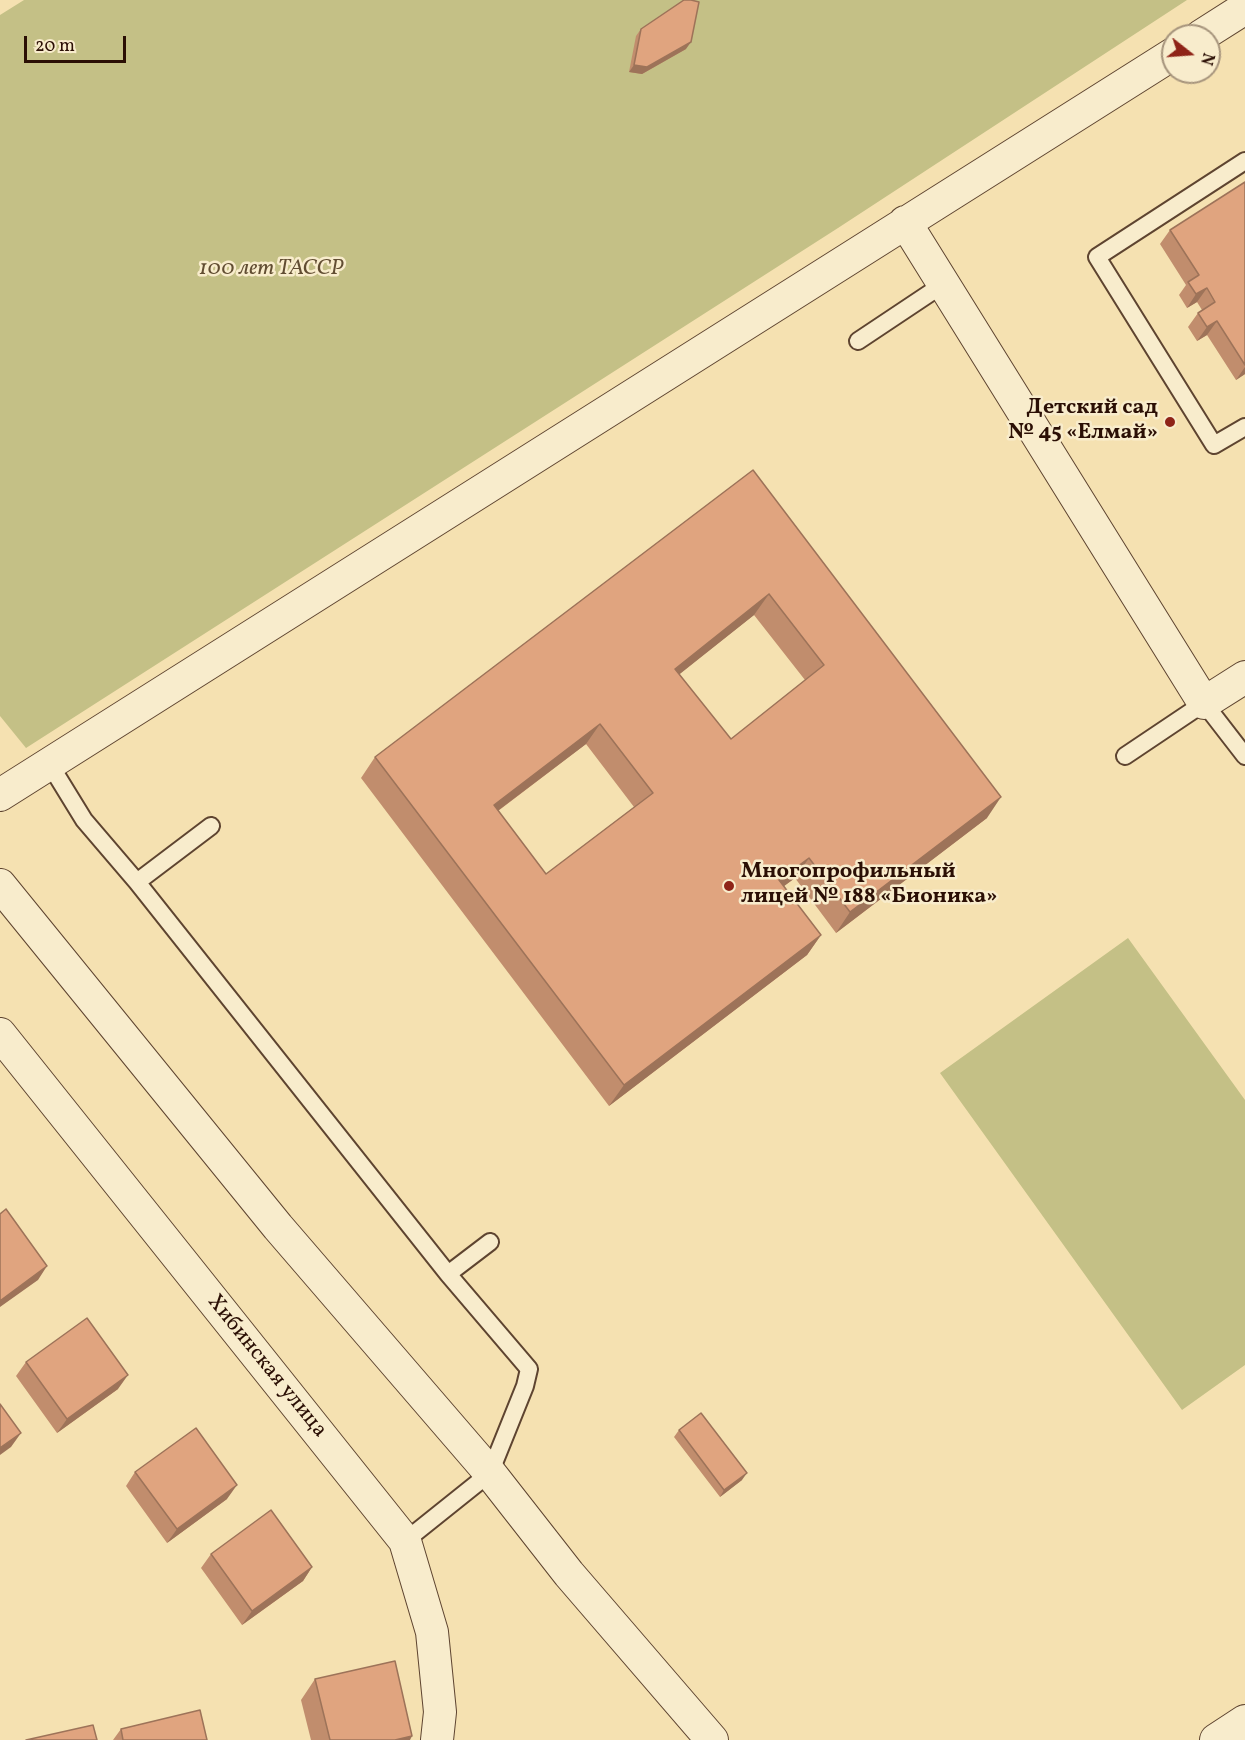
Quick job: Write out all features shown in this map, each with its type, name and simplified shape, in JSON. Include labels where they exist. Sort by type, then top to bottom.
[{"type":"street","points":[[1220,24],[1245,8]]},
{"type":"street","points":[[0,795],[1161,62]]},
{"type":"street","points":[[905,222],[942,285],[1204,703],[1245,677]]},
{"type":"street","points":[[0,885],[278,1227],[490,1473],[569,1574],[712,1740]]},
{"type":"street","name":"Хибинская улица","points":[[0,1034],[405,1541],[432,1632],[440,1712],[437,1740]]},
{"type":"street","points":[[1216,1740],[1245,1721]]},
{"type":"lane","points":[[1245,161],[1097,256],[1214,445],[1245,427]]},
{"type":"lane","points":[[858,341],[942,285]]},
{"type":"lane","points":[[1125,756],[1204,703],[1245,756]]},
{"type":"lane","points":[[49,763],[84,820],[137,882],[448,1274],[529,1369],[525,1386],[490,1473],[405,1541]]},
{"type":"lane","points":[[137,882],[211,826]]},
{"type":"lane","points":[[448,1274],[490,1242]]},
{"type":"green space","name":"100 лет ТАССР","points":[[24,0],[1187,0],[838,228],[26,748],[0,716],[0,15]]},
{"type":"green space","points":[[1128,938],[1245,1100],[1245,1365],[1182,1410],[940,1073]]},
{"type":"building","points":[[684,0],[699,2],[691,42],[647,67],[634,65],[641,29]]},
{"type":"building","points":[[1245,182],[1245,365],[1217,321],[1207,327],[1198,313],[1215,302],[1207,288],[1196,294],[1188,282],[1199,275],[1170,230]]},
{"type":"building","points":[[753,470],[1001,797],[850,912],[809,858],[779,880],[821,935],[624,1085],[375,757]],"holes":[[[769,594],[824,665],[731,739],[675,669]],[[600,724],[653,793],[546,874],[494,805]]]},
{"type":"building","points":[[6,1209],[47,1266],[0,1301],[0,1214]]},
{"type":"building","points":[[87,1318],[128,1375],[67,1419],[26,1362]]},
{"type":"building","points":[[0,1404],[21,1433],[0,1448]]},
{"type":"building","points":[[701,1413],[747,1473],[724,1490],[679,1430]]},
{"type":"building","points":[[196,1428],[237,1485],[177,1529],[135,1472]]},
{"type":"building","points":[[271,1510],[312,1567],[252,1611],[211,1554]]},
{"type":"building","points":[[395,1661],[412,1736],[395,1740],[330,1740],[315,1679]]},
{"type":"building","points":[[200,1710],[207,1740],[123,1740],[121,1729]]},
{"type":"building","points":[[93,1725],[97,1740],[26,1740]]},
{"type":"place","name":"Детский сад № 45 «Елмай»","points":[[1170,422]]},
{"type":"place","name":"Многопрофильный лицей № 188 «Бионика»","points":[[729,886]]}]
